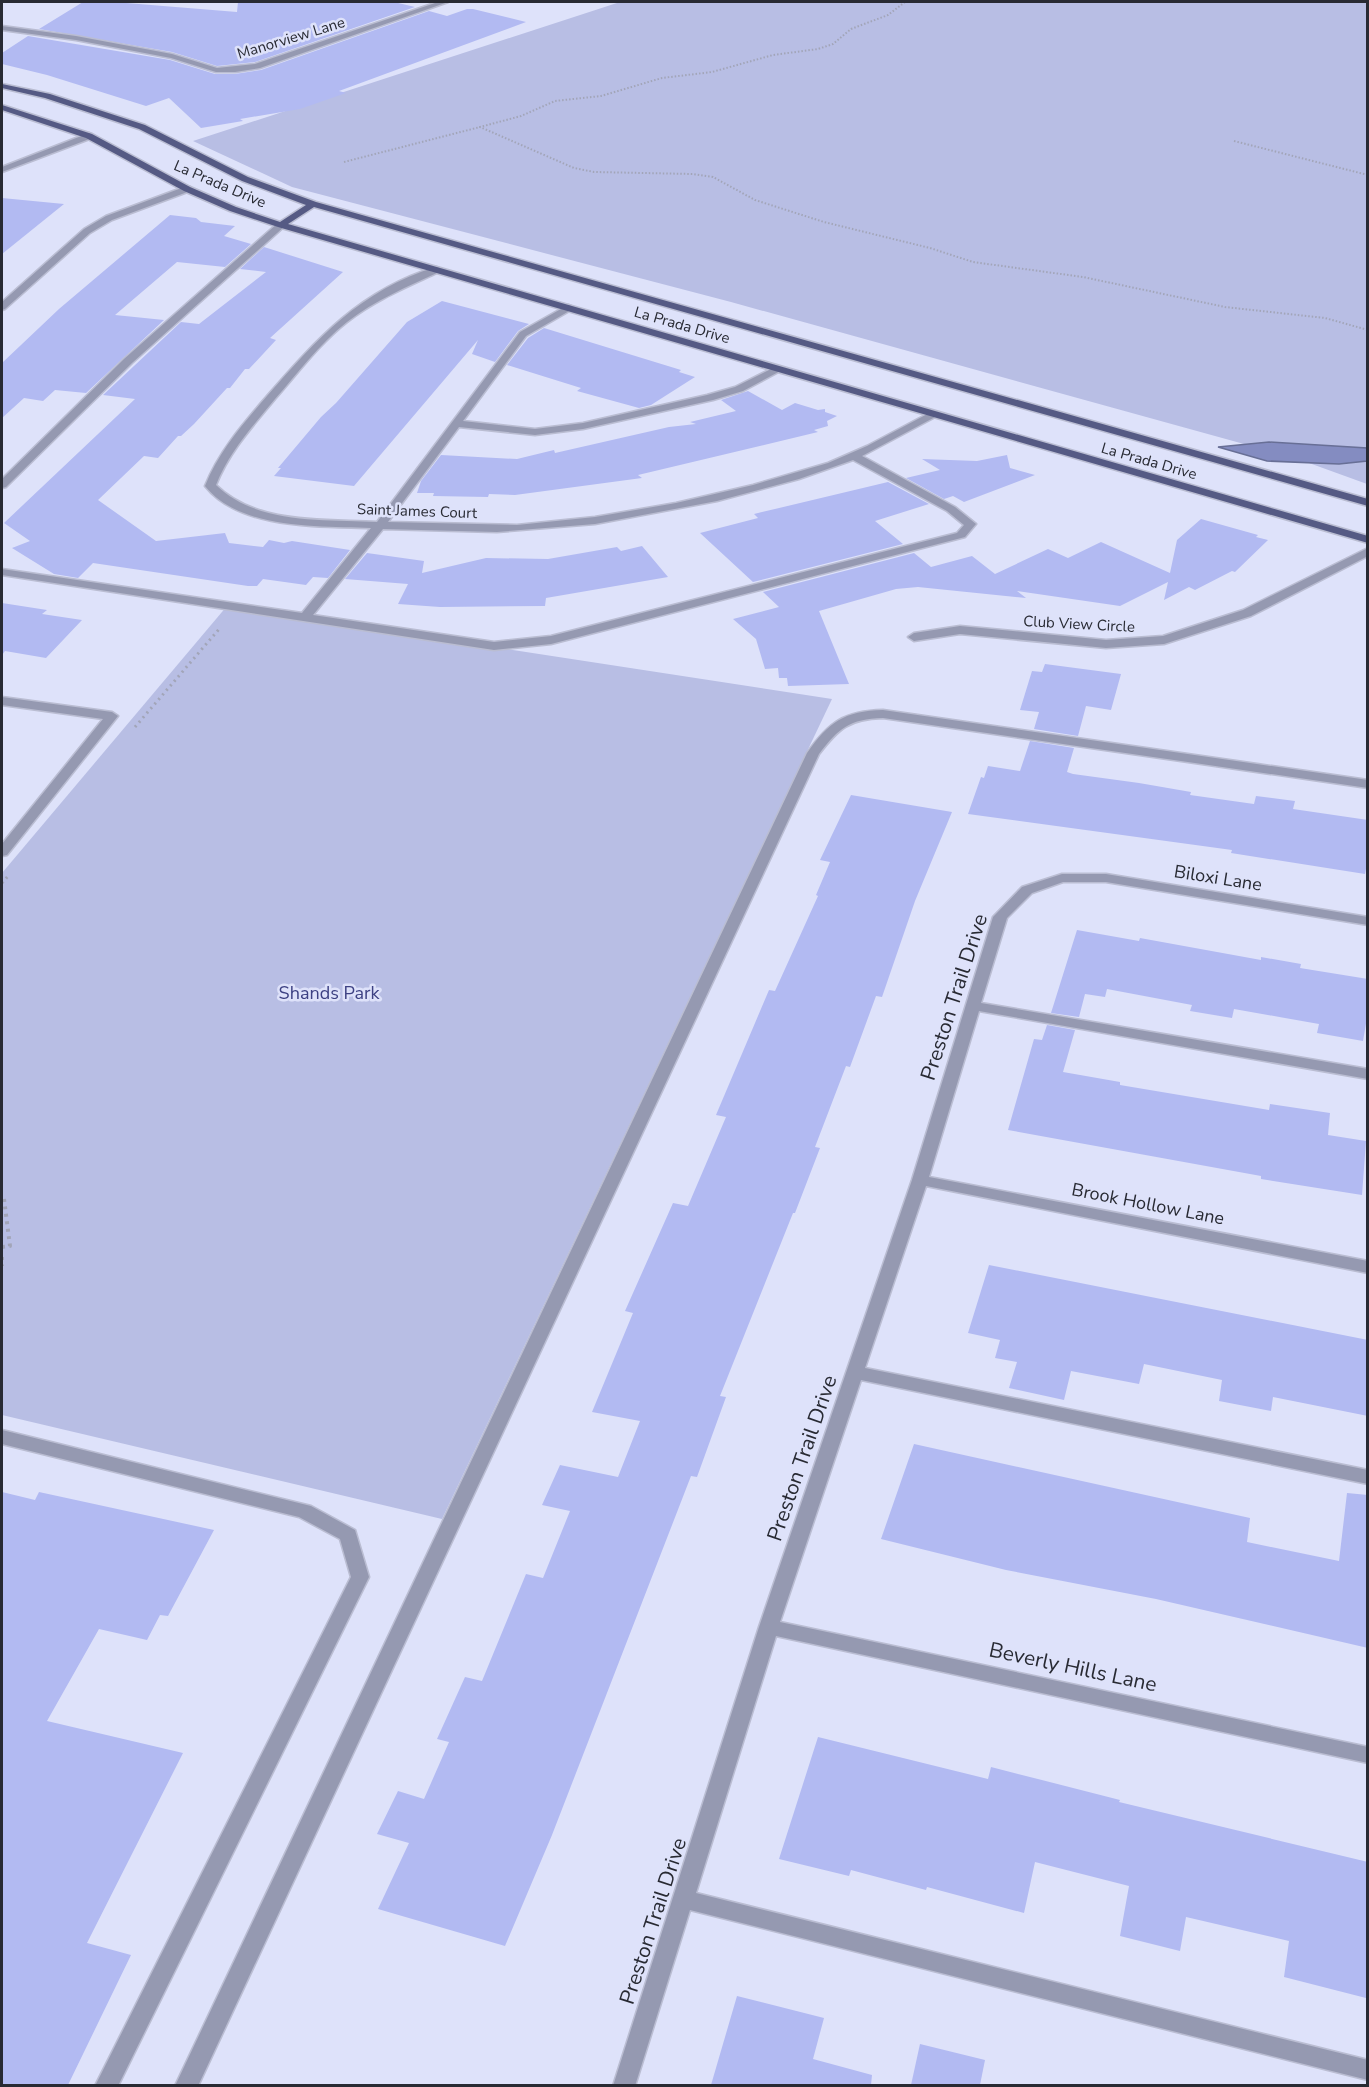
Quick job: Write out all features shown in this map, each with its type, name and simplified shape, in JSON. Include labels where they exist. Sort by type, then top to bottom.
[{"type":"main road","name":"La Prada Drive","points":[[3,87],[47,96],[142,127],[244,179],[313,204],[1368,502]]},
{"type":"main road","name":"La Prada Drive","points":[[2,107],[89,136],[186,189],[281,225],[1368,540]]},
{"type":"main road","points":[[281,225],[313,204]]},
{"type":"street","name":"Manorview Lane","points":[[2,28],[76,38],[172,56],[216,70],[235,70],[257,66],[444,2]]},
{"type":"street","points":[[2,171],[89,136]]},
{"type":"street","points":[[2,307],[87,231],[109,218],[186,189]]},
{"type":"street","points":[[2,485],[128,361],[281,225]]},
{"type":"street","name":"Saint James Court","points":[[436,270],[373,300],[336,326],[298,365],[231,445],[216,470],[210,486],[218,497],[260,514],[318,523],[455,529],[517,528],[609,518],[725,495],[833,464],[933,414]]},
{"type":"street","points":[[306,617],[380,525],[523,334],[568,308]]},
{"type":"street","points":[[456,423],[535,432],[583,426],[709,398],[739,389],[779,369]]},
{"type":"street","points":[[2,572],[494,645],[551,640],[961,535],[970,524],[951,509],[853,456]]},
{"type":"street","name":"Club View Circle","points":[[914,637],[960,630],[1106,644],[1164,640],[1247,613],[1368,551]]},
{"type":"street","points":[[2,701],[112,716],[2,852]]},
{"type":"street","points":[[186,2085],[813,753],[834,726],[849,717],[883,714],[1368,784]]},
{"type":"street","name":"Biloxi Lane","points":[[1062,878],[1106,878],[1368,921]]},
{"type":"street","name":"Preston Trail Drive","points":[[624,2085],[769,1626],[920,1180],[1000,917],[1027,890],[1062,878]]},
{"type":"street","points":[[973,1006],[1368,1074]]},
{"type":"street","name":"Brook Hollow Lane","points":[[920,1180],[1368,1267]]},
{"type":"street","points":[[855,1372],[1368,1477]]},
{"type":"street","points":[[2,1437],[304,1511],[348,1535],[360,1577],[106,2085]]},
{"type":"street","name":"Beverly Hills Lane","points":[[769,1626],[1368,1755]]},
{"type":"street","points":[[683,1899],[1368,2070]]},
{"type":"path","points":[[344,162],[521,116],[555,101],[601,96],[662,78],[712,72],[773,55],[818,49],[833,44],[851,29],[888,15],[905,2]]},
{"type":"path","points":[[480,127],[574,168],[594,172],[693,174],[713,177],[755,200],[824,222],[910,243],[973,262],[1083,277],[1225,307],[1325,318],[1368,330]]},
{"type":"path","points":[[1234,141],[1368,175]]},
{"type":"path","points":[[2,1247],[10,1246],[3,1199]]},
{"type":"path","points":[[2,1257],[2,1266]]},
{"type":"green space","points":[[620,2],[1367,2],[1367,484],[1298,459],[731,302],[292,187],[193,141]]},
{"type":"green space","name":"Shands Park","points":[[227,606],[832,699],[442,1519],[2,1415],[2,873]]},
{"type":"shaded area","points":[[1269,442],[1367,448],[1367,461],[1339,464],[1267,461],[1218,447]]},
{"type":"building","points":[[83,2],[114,2],[237,12],[238,2],[394,2],[415,7],[255,62],[217,66],[172,52],[39,29]]},
{"type":"building","points":[[467,9],[526,22],[339,91],[346,93],[300,109],[201,128],[169,98],[146,106],[47,75],[2,64],[2,53],[28,36],[170,60],[215,74],[235,74],[261,70],[429,11],[447,16]]},
{"type":"building","points":[[2,198],[64,204],[2,254]]},
{"type":"building","points":[[170,215],[235,226],[224,236],[251,244],[225,267],[177,262],[115,315],[164,320],[86,393],[55,390],[43,401],[24,398],[2,418],[2,363],[59,309]]},
{"type":"building","points":[[264,247],[343,272],[270,338],[276,340],[158,458],[144,456],[98,500],[156,541],[225,533],[229,543],[263,547],[269,540],[284,543],[292,541],[350,550],[328,578],[313,577],[306,585],[263,579],[257,586],[248,586],[93,563],[78,578],[54,574],[12,548],[30,541],[4,523],[135,399],[103,395],[181,322],[199,324],[266,272],[240,269]]},
{"type":"building","points":[[442,301],[529,324],[518,331],[495,362],[472,354],[478,340],[354,486],[274,476],[281,468],[278,468],[321,417],[407,322]]},
{"type":"building","points":[[544,328],[681,370],[679,372],[695,377],[651,405],[639,408],[577,391],[581,388],[507,365],[528,338]]},
{"type":"building","points":[[748,391],[782,410],[795,403],[818,410],[825,409],[825,412],[837,416],[827,421],[828,426],[814,430],[818,432],[638,475],[642,478],[515,495],[489,494],[488,497],[433,496],[434,493],[417,493],[421,481],[441,455],[517,459],[554,450],[555,453],[669,427],[696,424],[690,422],[736,411],[721,400]]},
{"type":"building","points":[[1007,455],[1010,468],[1035,475],[964,502],[953,496],[944,499],[906,478],[940,470],[922,459],[977,461]]},
{"type":"building","points":[[888,482],[929,504],[875,521],[903,544],[753,582],[700,533],[758,518],[754,514]]},
{"type":"building","points":[[1201,519],[1268,540],[1235,572],[1232,571],[1195,590],[1189,587],[1164,600],[1168,582],[1120,606],[1017,591],[1026,598],[918,587],[896,589],[819,611],[849,684],[788,686],[787,678],[779,678],[778,668],[765,669],[756,639],[733,619],[779,607],[763,592],[914,553],[931,567],[972,556],[995,574],[1048,549],[1068,558],[1101,542],[1170,573],[1177,540]]},
{"type":"building","points":[[642,546],[668,577],[546,598],[545,606],[440,607],[398,604],[408,584],[345,579],[367,553],[424,561],[422,573],[486,558],[548,559],[617,547],[621,551]]},
{"type":"building","points":[[2,603],[47,610],[42,614],[82,620],[46,658],[5,651],[2,655]]},
{"type":"building","points":[[1045,664],[1121,674],[1111,710],[1086,706],[1078,736],[1034,729],[1039,712],[1020,710],[1032,671],[1042,672]]},
{"type":"building","points":[[1030,741],[1074,748],[1067,772],[1073,774],[1139,783],[1191,792],[1190,795],[1254,804],[1256,796],[1295,801],[1293,809],[1368,820],[1368,858],[1365,874],[1231,853],[1232,850],[968,814],[981,777],[984,778],[988,766],[1020,771]]},
{"type":"building","points":[[851,795],[952,812],[915,901],[882,997],[876,996],[850,1067],[846,1066],[815,1147],[820,1148],[720,1396],[726,1397],[697,1477],[691,1476],[552,1835],[505,1946],[378,1909],[409,1843],[377,1834],[398,1791],[424,1799],[449,1742],[437,1739],[465,1677],[482,1681],[526,1574],[543,1578],[570,1511],[542,1505],[560,1465],[618,1477],[640,1421],[592,1412],[633,1313],[625,1311],[673,1203],[688,1206],[726,1117],[716,1115],[769,990],[775,991],[818,896],[816,895],[830,862],[820,860]]},
{"type":"building","points":[[1077,930],[1139,941],[1140,938],[1261,960],[1261,957],[1301,964],[1300,968],[1368,979],[1368,1012],[1363,1041],[1317,1033],[1319,1024],[1234,1009],[1232,1018],[1190,1011],[1192,1005],[1107,989],[1105,997],[1085,994],[1079,1017],[1051,1013]]},
{"type":"building","points":[[1047,1025],[1075,1030],[1063,1072],[1120,1082],[1120,1085],[1269,1110],[1270,1104],[1330,1113],[1328,1135],[1366,1141],[1362,1195],[1261,1179],[1261,1176],[1008,1130],[1034,1039],[1042,1040]]},
{"type":"building","points":[[989,1265],[1368,1340],[1368,1416],[1273,1397],[1271,1411],[1219,1401],[1222,1380],[1144,1364],[1139,1384],[1071,1371],[1064,1400],[1009,1388],[1017,1362],[995,1358],[1000,1340],[968,1333]]},
{"type":"building","points":[[914,1444],[1250,1518],[1247,1542],[1339,1561],[1347,1493],[1368,1495],[1368,1648],[1156,1599],[1006,1570],[881,1539]]},
{"type":"building","points":[[2,1492],[35,1500],[39,1492],[214,1530],[168,1616],[160,1615],[147,1640],[99,1629],[47,1721],[183,1753],[87,1943],[131,1955],[68,2085],[2,2085]]},
{"type":"building","points":[[818,1737],[988,1779],[991,1767],[1120,1800],[1119,1802],[1368,1862],[1366,1998],[1284,1977],[1289,1941],[1186,1917],[1180,1951],[1120,1936],[1129,1886],[1035,1862],[1024,1913],[927,1887],[926,1890],[851,1870],[849,1876],[779,1859]]},
{"type":"building","points":[[737,1996],[824,2018],[813,2059],[872,2075],[871,2085],[711,2085]]},
{"type":"building","points":[[920,2044],[985,2060],[980,2085],[911,2085]]}]
